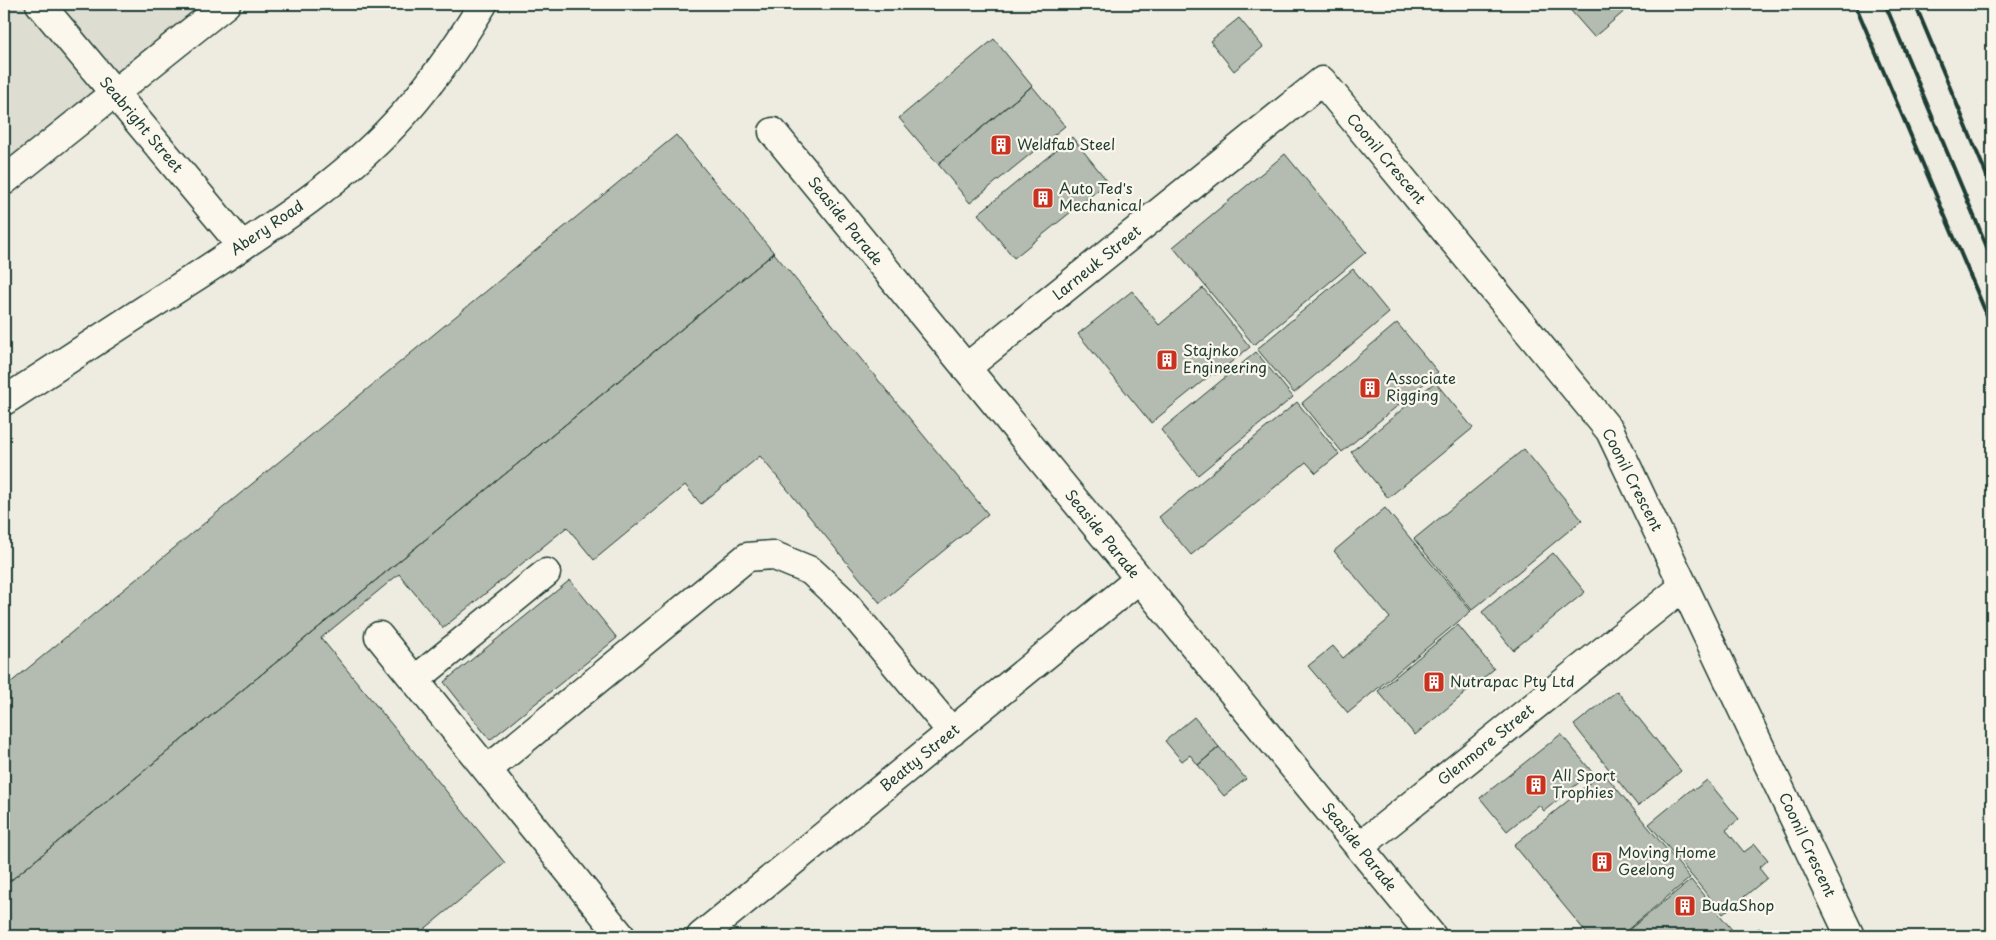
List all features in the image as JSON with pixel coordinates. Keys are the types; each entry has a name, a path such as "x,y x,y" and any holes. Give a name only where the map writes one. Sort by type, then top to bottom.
{"street":[{"name":"Seabright Street","path":"40,4 242,246"},
{"path":"4,181 113,92 226,4"},
{"name":"Abery Road","path":"4,401 242,246 306,202 368,151 394,125 443,67 483,4"},
{"name":"Larneuk Street","path":"966,368 1322,81"},
{"name":"Coonil Crescent","path":"1322,81 1610,431 1850,936"},
{"name":"Seaside Parade","path":"773,132 1359,847 1421,932"},
{"path":"487,770 747,557 772,555 812,570 842,600 952,732"},
{"path":"415,680 546,573"},
{"name":"Beatty Street","path":"701,936 1139,580"},
{"name":"Glenmore Street","path":"1359,847 1684,586"},
{"path":"379,636 621,936"}],"shaded area":[{"path":"4,4 201,4 4,166"}],"building":[{"path":"1565,4 1633,4 1594,37"},
{"path":"1239,18 1263,47 1234,71 1210,41"},
{"path":"994,39 1032,86 938,164 899,118"},
{"name":"Weldfab Steel","path":"1032,86 1065,126 970,203 938,164"},
{"path":"676,135 774,253 4,886 4,688"},
{"name":"Auto Ted's Mechanical","path":"1072,137 1108,182 1014,258 978,214"},
{"path":"1285,154 1366,252 1254,345 1173,247"},
{"path":"774,253 988,514 880,603 760,456 701,504 685,485 594,560 567,527 443,628 399,574 321,638 505,863 416,936 4,936 4,886"},
{"path":"1353,269 1389,313 1294,393 1257,349"},
{"name":"Stajnko Engineering","path":"1203,288 1250,347 1215,375 1213,373 1151,423 1078,334 1132,291 1159,325"},
{"name":"Associate Rigging","path":"1397,323 1438,372 1342,452 1302,403"},
{"path":"1256,352 1293,397 1198,475 1161,430"},
{"path":"1435,382 1473,428 1388,498 1351,452"},
{"path":"1297,402 1339,454 1316,473 1306,462 1191,555 1159,517"},
{"path":"1524,449 1582,520 1472,610 1414,539"},
{"path":"1385,508 1471,611 1348,713 1308,666 1333,646 1343,658 1390,618 1334,551"},
{"path":"1553,553 1585,592 1513,650 1482,612"},
{"path":"570,580 617,638 490,740 444,682"},
{"name":"Nutrapac Pty Ltd","path":"1458,625 1494,669 1415,735 1378,691"},
{"path":"1617,691 1681,771 1638,806 1574,725"},
{"path":"1194,717 1219,747 1198,765 1190,755 1182,761 1165,741"},
{"name":"All Sport Trophies","path":"1561,734 1592,772 1544,811 1539,805 1507,831 1480,798"},
{"path":"1219,747 1246,779 1224,796 1198,765"},
{"name":"Moving Home Geelong","path":"1603,772 1690,878 1620,936 1589,936 1514,845"},
{"path":"1707,780 1739,819 1726,830 1744,852 1755,844 1768,860 1759,868 1767,878 1723,914 1649,824 1693,788 1694,790"},
{"name":"BudaShop","path":"1691,880 1733,931 1727,936 1621,936"},
{"path":"1759,928 1766,936 1749,936"}],"railway":[{"path":"1855,4 1992,327"},
{"path":"1885,4 1992,259"},
{"path":"1915,4 1992,188"}],"place":[{"name":"Weldfab Steel","path":"1001,145"},
{"name":"Auto Ted's Mechanical","path":"1043,198"},
{"name":"Stajnko Engineering","path":"1167,360"},
{"name":"Associate Rigging","path":"1370,388"},
{"name":"Nutrapac Pty Ltd","path":"1434,682"},
{"name":"All Sport Trophies","path":"1536,785"},
{"name":"Moving Home Geelong","path":"1602,862"},
{"name":"BudaShop","path":"1685,906"}]}
